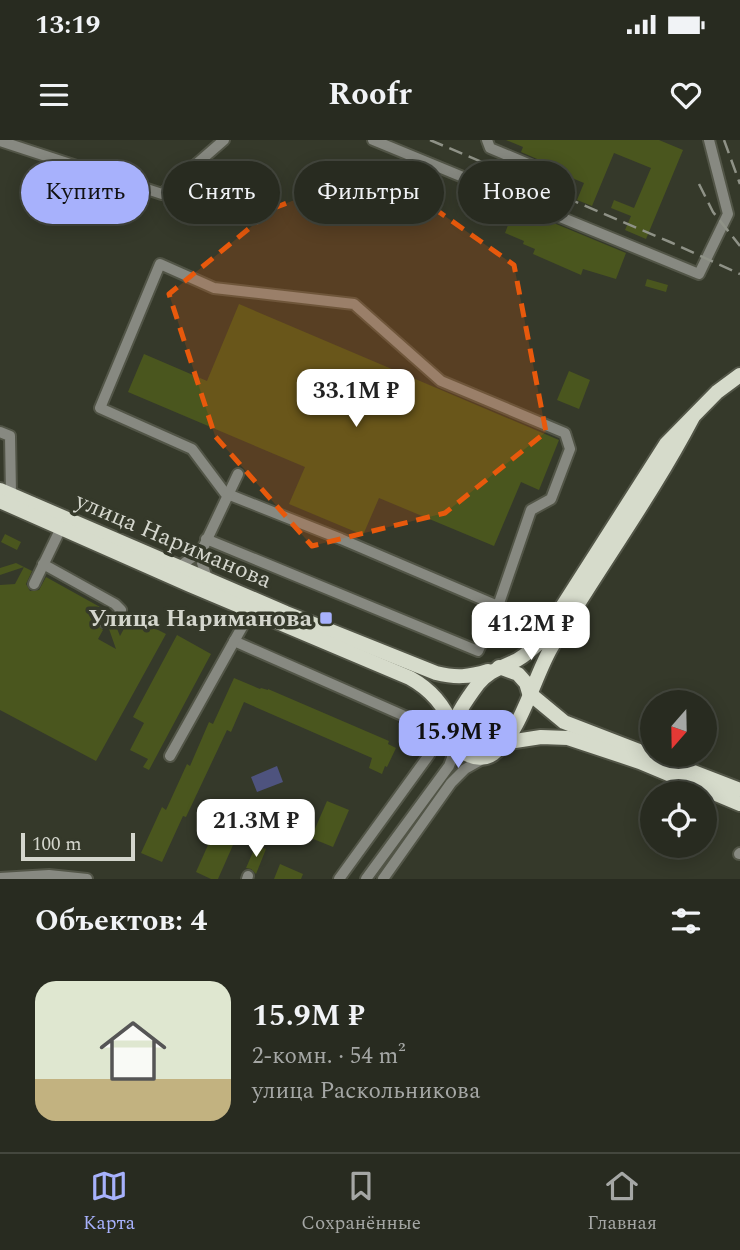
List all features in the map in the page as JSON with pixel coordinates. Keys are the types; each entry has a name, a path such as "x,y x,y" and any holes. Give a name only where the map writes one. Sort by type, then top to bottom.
{"main road":[{"path":"693,417 660,478 550,649 524,711 503,743 496,752 486,757 466,754 452,734 467,700 494,669 521,658 538,643 666,444 717,392 740,375"},
{"name":"улица Нариманова","path":"4,495 436,674 454,678 469,677 494,669"},
{"name":"улица Нариманова","path":"4,495 61,528 419,683 438,701 449,718 452,734"},
{"path":"494,669 518,674 526,683 529,694 564,722 740,790"},
{"path":"503,743 541,737 568,738 640,762 740,804"}],"street":[{"path":"0,141 162,194 224,140"},
{"path":"373,140 699,274 728,214 709,140"},
{"path":"487,140 490,148 522,161"},
{"path":"206,539 478,651 498,606 531,510 551,499 569,449 565,433 441,381 354,304 214,288 160,264 100,408 192,449 225,492 498,606"},
{"path":"0,432 10,436 4,495"},
{"path":"179,567 202,550 238,474"},
{"path":"207,578 202,563 202,550 225,492"},
{"path":"33,584 61,528"},
{"path":"43,564 115,604 121,610 117,617 103,622"},
{"path":"170,756 251,611"},
{"path":"234,641 425,725 433,746 429,755 340,879"},
{"path":"366,879 449,766 452,758 452,734"},
{"path":"383,879 451,783 465,769 486,757"},
{"path":"0,878 49,875 87,879"}],"highlighted area":[{"path":"377,168 514,265 546,432 445,513 312,546 215,436 169,294 274,208"}],"shaded area":[{"path":"277,766 283,782 257,792 251,777"}],"building":[{"path":"506,140 659,140 683,150 646,239 625,230 631,216 611,208 614,200 634,208 651,168 614,153 592,206 577,200 584,183 575,179 575,161 542,161 521,152 523,147"},
{"path":"508,224 556,224 626,253 616,279 583,269 581,275 533,254 535,249 505,233"},
{"path":"647,279 668,285 666,292 645,286"},
{"path":"239,304 559,440 539,490 521,482 494,546 379,498 363,535 289,504 305,467 128,392 144,354 207,381"},
{"path":"569,371 590,380 579,409 557,400"},
{"path":"5,534 21,542 17,550 1,542"},
{"path":"16,563 24,567 0,575 0,568"},
{"path":"24,567 32,571 26,584 30,591 39,590 46,577 109,612 96,620 103,630 98,639 116,649 109,629 116,626 120,636 131,616 166,634 96,761 0,710 0,585 15,584"},
{"path":"177,635 211,654 149,770 143,767 148,759 130,750 144,723 133,717"},
{"path":"234,678 260,689 268,689 389,741 388,744 396,748 387,767 385,766 382,774 369,768 372,758 244,702 231,732 227,730 162,862 141,853 162,807 166,810 187,764 190,766 209,722 213,724"},
{"path":"327,801 349,810 333,847 311,838"},
{"path":"212,836 233,845 218,879 211,879 196,872"},
{"path":"256,845 266,849 256,874 246,868"},
{"path":"280,864 303,874 301,879 274,879"}],"railway":[{"path":"430,140 740,274"},
{"path":"724,140 740,184"},
{"path":"699,184 713,212 740,246"}],"place":[{"name":"Улица Нариманова","path":"326,618"}]}
